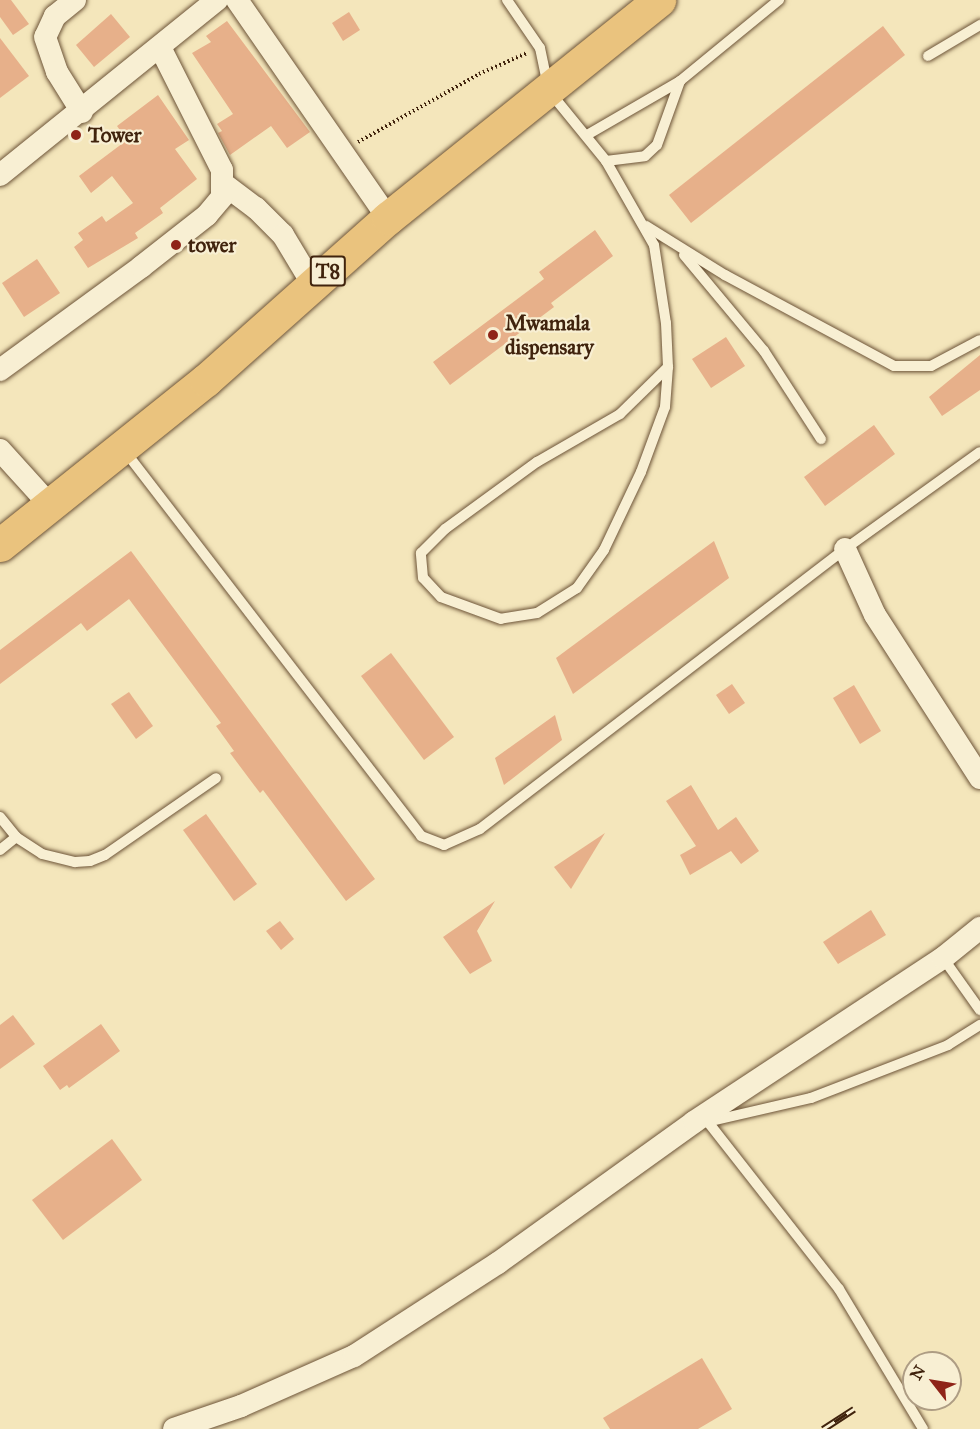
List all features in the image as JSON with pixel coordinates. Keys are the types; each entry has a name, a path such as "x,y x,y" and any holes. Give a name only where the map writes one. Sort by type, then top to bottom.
{"highway":[{"name":"T8","path":"0,544 120,446 206,380 388,218 549,91 633,10 659,0"}],"street":[{"path":"75,0 55,16 45,37 57,72 82,112"},
{"path":"0,175 161,49 217,0"},
{"path":"237,0 345,150 388,218"},
{"path":"0,370 207,215 222,197 225,185 222,170 161,49"},
{"path":"225,185 256,208 283,236 313,285"},
{"path":"0,450 49,504"},
{"path":"846,549 875,615 980,778"},
{"path":"174,1429 241,1406 354,1356 498,1263 943,958 980,928"}],"lane":[{"path":"507,0 540,48 549,91 606,161 646,226 664,294 668,367 665,407 641,472 604,550 577,588 537,613 501,619 441,597 423,578 421,553 445,529 537,462 620,414 668,367"},
{"path":"587,135 680,81 779,0"},
{"path":"928,56 980,25"},
{"path":"606,161 645,156 657,145 680,81"},
{"path":"646,226 678,248 894,366 931,366 980,340"},
{"path":"678,248 764,351 821,439"},
{"path":"120,446 421,836 444,845 480,829 846,549 980,452"},
{"path":"0,817 16,837 56,859 90,861 105,855 216,778"},
{"path":"0,850 16,837"},
{"path":"943,958 980,1010"},
{"path":"922,1429 839,1289 701,1122 811,1098 948,1045 980,1025"}],"path":[{"path":"345,150 479,74 540,48"}],"building":[{"path":"0,0 11,0 29,24 13,35 0,17"},
{"path":"349,12 360,30 343,41 332,23"},
{"path":"111,14 130,37 94,67 76,45"},
{"path":"227,21 310,132 287,148 271,126 230,155 218,133 222,131 217,124 233,114 192,53 211,42 206,36"},
{"path":"883,26 905,55 691,223 669,195"},
{"path":"0,38 29,76 0,98"},
{"path":"158,95 189,140 175,149 197,179 160,208 163,213 135,233 138,238 88,268 74,247 83,240 78,233 102,216 106,222 133,203 112,176 91,193 79,176 127,140 117,126"},
{"path":"595,230 613,256 551,303 554,307 450,385 433,362 544,279 539,272"},
{"path":"37,259 60,293 24,317 2,283"},
{"path":"726,337 745,366 711,388 692,359"},
{"path":"980,355 980,390 942,416 929,397"},
{"path":"874,425 895,454 825,506 804,477"},
{"path":"714,541 729,578 573,694 556,658"},
{"path":"131,551 375,879 346,901 263,790 260,793 230,753 234,751 216,726 221,723 129,599 87,631 81,623 0,684 0,650"},
{"path":"391,653 454,737 424,760 361,676"},
{"path":"732,684 745,703 729,714 716,695"},
{"path":"854,685 881,731 860,744 833,698"},
{"path":"129,692 153,726 136,739 111,704"},
{"path":"555,715 562,740 504,785 495,758"},
{"path":"691,785 718,830 736,817 759,851 741,864 731,851 690,875 680,855 696,846 666,801"},
{"path":"206,814 257,884 234,901 183,830"},
{"path":"605,833 571,889 554,867"},
{"path":"495,901 477,931 492,961 470,974 443,937"},
{"path":"871,910 886,935 838,964 823,942"},
{"path":"280,921 294,939 281,950 266,931"},
{"path":"13,1015 35,1044 0,1069 0,1025"},
{"path":"101,1024 120,1051 69,1088 67,1085 60,1090 43,1066"},
{"path":"112,1139 142,1180 63,1240 32,1200"},
{"path":"702,1358 732,1409 698,1429 610,1429 603,1418"}],"railway":[{"path":"823,1429 854,1409"}],"place":[{"name":"Tower","path":"76,135"},
{"name":"tower","path":"176,245"},
{"name":"Mwamala dispensary","path":"493,335"}]}
